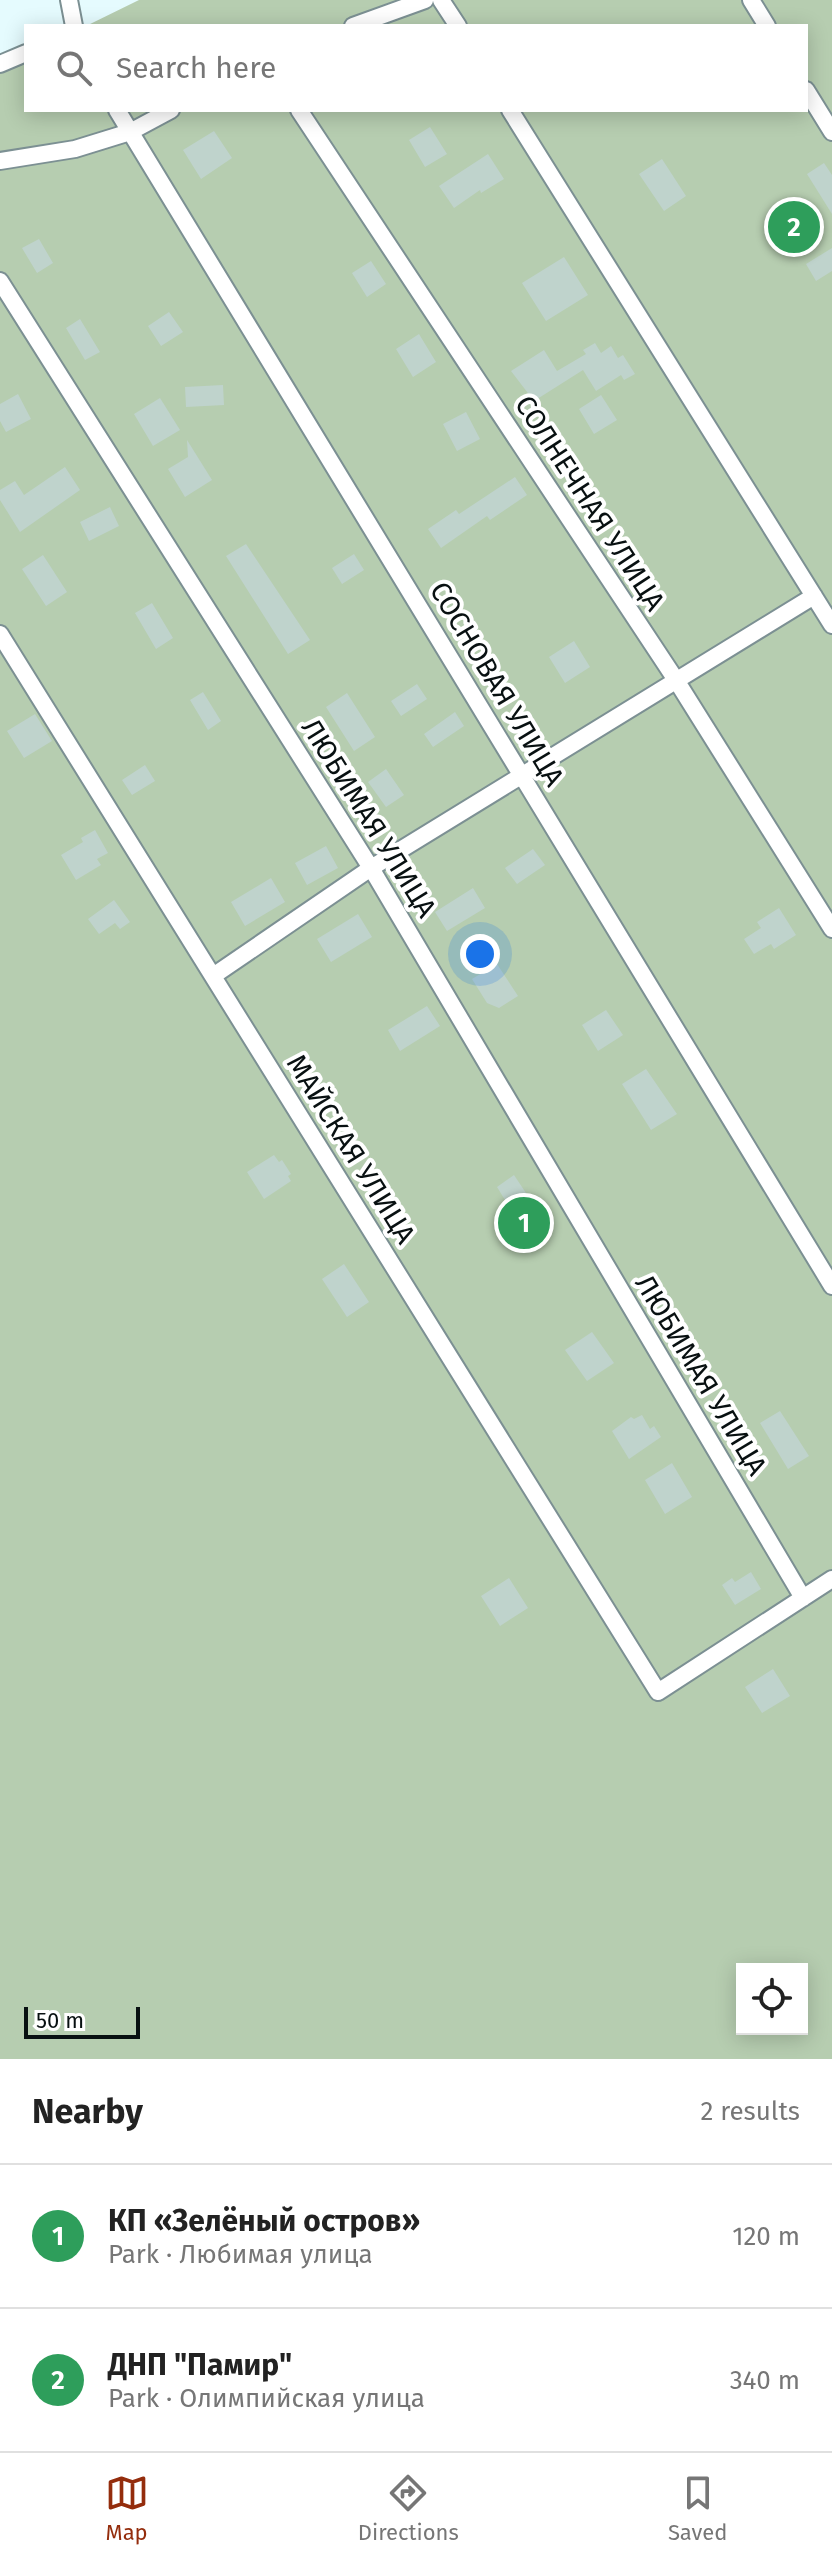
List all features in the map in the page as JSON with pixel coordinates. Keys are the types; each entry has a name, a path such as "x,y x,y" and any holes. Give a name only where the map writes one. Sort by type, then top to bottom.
{"street":[{"path":"69,0 74,24"},
{"path":"359,24 425,0"},
{"path":"441,0 457,24"},
{"path":"751,0 766,24"},
{"path":"0,64 24,54"},
{"path":"808,93 832,132"},
{"name":"СОСНОВАЯ УЛИЦА","path":"118,112 832,1286"},
{"path":"0,161 75,149 130,132 167,112"},
{"name":"СОЛНЕЧНАЯ УЛИЦА","path":"300,112 676,680 832,929"},
{"path":"511,112 832,625"},
{"name":"ЛЮБИМАЯ УЛИЦА","path":"0,281 371,868 803,1598"},
{"path":"213,976 371,868 814,596"},
{"name":"МАЙСКАЯ УЛИЦА","path":"0,634 658,1692 803,1598"},
{"path":"803,1598 832,1579"}],"green space":[{"path":"139,0 832,0 832,2059 0,2059 0,64 24,54 24,112 808,112 808,24 90,24"}],"building":[{"path":"430,127 447,154 425,167 409,140"},
{"path":"214,131 232,158 201,179 183,150"},
{"path":"488,154 504,179 481,193 480,190 454,208 439,186"},
{"path":"662,159 686,196 664,211 639,174"},
{"path":"824,163 832,175 832,214 807,174"},
{"path":"39,239 53,263 37,273 22,248"},
{"path":"832,248 832,271 816,281 806,264"},
{"path":"564,257 588,295 546,321 522,283"},
{"path":"371,261 386,284 367,297 352,273"},
{"path":"169,312 183,332 161,346 148,326"},
{"path":"80,319 100,352 85,360 66,328"},
{"path":"419,334 436,362 413,377 396,349"},
{"path":"595,343 601,353 611,346 618,358 623,355 635,374 624,380 621,375 596,391 583,370 534,401 511,371 544,350 557,371 586,354 583,350"},
{"path":"223,385 224,405 186,407 185,387"},
{"path":"18,394 31,419 6,432 0,421 0,404"},
{"path":"601,395 617,420 594,434 579,409"},
{"path":"160,398 180,430 153,446 134,414"},
{"path":"466,412 480,439 457,451 443,424"},
{"path":"187,440 212,480 185,497 168,469 188,457"},
{"path":"65,467 80,490 20,532 0,500 0,490 15,481 24,495"},
{"path":"515,477 527,495 490,520 487,516 441,548 428,529 456,510 459,514"},
{"path":"110,507 119,526 89,541 80,522"},
{"path":"246,544 310,640 288,654 226,556"},
{"path":"354,554 364,570 342,584 332,568"},
{"path":"43,555 67,592 46,606 22,569"},
{"path":"152,603 173,638 156,649 135,613"},
{"path":"574,641 590,667 565,683 549,657"},
{"path":"417,684 427,699 401,716 391,701"},
{"path":"203,692 221,721 208,730 190,700"},
{"path":"347,693 375,737 354,751 326,707"},
{"path":"455,712 464,726 433,747 424,734"},
{"path":"35,714 52,741 24,758 7,731"},
{"path":"145,765 155,781 132,795 122,780"},
{"path":"386,769 404,795 386,807 368,782"},
{"path":"95,830 108,853 97,859 101,865 76,880 61,855 83,842 81,838"},
{"path":"326,846 338,868 307,885 295,863"},
{"path":"533,849 545,865 517,884 505,868"},
{"path":"271,878 285,902 245,926 231,902"},
{"path":"473,888 485,908 447,931 435,912"},
{"path":"114,900 130,922 120,929 115,923 99,934 88,919"},
{"path":"779,908 796,935 774,949 771,944 754,954 744,939 761,928 757,922"},
{"path":"358,914 372,937 331,962 317,939"},
{"path":"497,964 518,996 499,1008 487,1003 472,979"},
{"path":"427,1006 440,1026 400,1051 388,1030"},
{"path":"606,1010 623,1035 598,1051 582,1025"},
{"path":"646,1069 677,1114 651,1130 622,1084"},
{"path":"274,1155 279,1162 282,1160 291,1174 288,1176 291,1181 264,1199 247,1172"},
{"path":"514,1175 528,1196 510,1208 497,1187"},
{"path":"344,1264 369,1302 347,1317 322,1279"},
{"path":"592,1332 614,1363 587,1381 565,1350"},
{"path":"780,1411 809,1456 788,1469 760,1423"},
{"path":"642,1415 650,1429 654,1426 661,1437 629,1459 612,1431 631,1417 634,1419"},
{"path":"672,1463 692,1497 665,1514 645,1480"},
{"path":"751,1572 761,1589 735,1605 722,1585 732,1578 735,1582"},
{"path":"509,1578 528,1608 500,1626 481,1596"},
{"path":"773,1669 790,1696 762,1713 745,1687"}],"place":[{"name":"ДНП \"Памир\"","path":"794,227"},
{"name":"КП «Зелёный остров»","path":"524,1223"}]}
